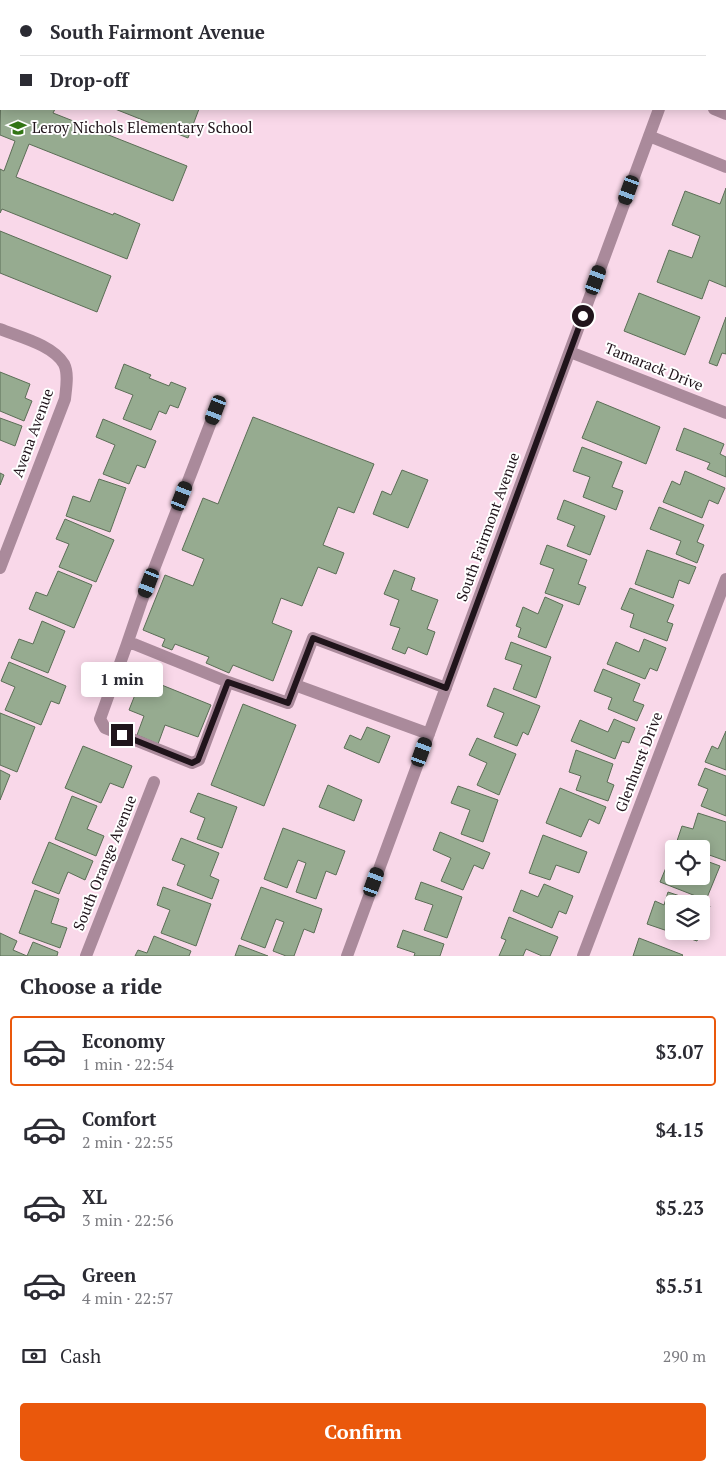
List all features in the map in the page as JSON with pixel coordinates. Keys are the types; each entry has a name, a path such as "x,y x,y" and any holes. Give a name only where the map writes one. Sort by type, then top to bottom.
{"street":[{"name":"South Fairmont Avenue","path":"347,956 659,110"},
{"path":"649,136 726,167"},
{"name":"Avena Avenue","path":"0,329 47,348 64,365 67,381 65,399 0,568"},
{"name":"Tamarack Drive","path":"570,352 726,413"},
{"path":"216,410 142,600 100,719 104,728 192,763 198,760 228,682"},
{"name":"Glenhurst Drive","path":"583,956 726,579"},
{"path":"127,644 134,644 228,682 288,703 313,638 446,688"},
{"path":"295,686 429,734"},
{"name":"South Orange Avenue","path":"86,956 154,782"}],"building":[{"path":"0,110 54,110 53,113 187,166 173,201 29,144 16,177 140,224 127,259 2,209 0,213 0,169 4,171 15,141 0,135"},
{"path":"118,110 199,110 188,138"},
{"path":"726,188 726,287 709,280 702,299 657,282 669,250 692,258 700,236 672,225 685,191 720,204"},
{"path":"0,231 111,276 97,312 0,273"},
{"path":"639,293 700,317 685,355 624,331"},
{"path":"726,317 726,354 722,353 717,366 709,363"},
{"path":"124,364 151,375 149,378 169,386 171,382 186,388 178,408 170,405 166,414 159,411 151,430 123,419 133,395 115,388"},
{"path":"0,372 30,384 25,398 32,401 24,421 0,411"},
{"path":"597,401 660,427 646,464 582,438"},
{"path":"253,417 374,464 354,513 338,507 323,545 344,553 336,574 318,567 302,606 281,598 272,623 292,631 273,681 233,665 229,673 206,663 209,657 175,644 172,650 162,646 165,639 143,630 165,575 193,586 204,559 182,550 203,498 218,504"},
{"path":"0,418 22,426 15,446 0,440"},
{"path":"103,419 156,441 145,468 137,465 129,484 103,474 115,445 96,437"},
{"path":"684,428 724,444 720,454 726,457 726,477 707,469 710,463 676,450"},
{"path":"582,447 622,462 612,487 623,491 616,510 583,497 590,477 573,471"},
{"path":"402,470 428,480 408,528 373,514 382,491 391,495"},
{"path":"685,471 725,488 718,504 709,500 702,518 663,502 672,481 680,485"},
{"path":"0,473 4,475 0,485"},
{"path":"99,479 126,488 110,532 66,516 73,496 90,502"},
{"path":"564,500 605,516 590,555 567,546 575,526 557,519"},
{"path":"659,507 704,525 697,542 704,545 697,563 676,554 681,541 650,529"},
{"path":"65,519 114,540 96,582 59,567 69,544 56,539"},
{"path":"547,545 587,560 578,584 586,587 579,605 545,593 554,569 540,564"},
{"path":"647,550 696,567 689,584 679,580 673,598 635,584"},
{"path":"394,570 415,578 411,590 438,600 427,629 435,632 427,655 408,647 405,654 392,649 400,628 390,625 399,600 384,594"},
{"path":"58,571 92,585 74,628 29,609 36,592 47,596"},
{"path":"630,588 674,605 667,622 673,624 667,641 630,627 634,614 621,609"},
{"path":"545,597 563,605 546,648 518,637 521,628 516,626 523,607 538,614"},
{"path":"42,621 65,631 48,673 11,658 19,639 33,644"},
{"path":"644,639 666,648 657,671 650,668 645,679 607,664 616,642 639,652"},
{"path":"511,642 551,657 536,698 513,689 522,665 505,659"},
{"path":"9,662 66,686 59,704 51,701 41,725 5,710 15,687 1,681"},
{"path":"603,669 640,684 633,701 644,705 637,721 608,709 612,698 594,691"},
{"path":"142,677 211,705 198,737 165,725 158,744 137,735 144,716 129,710"},
{"path":"494,688 540,706 528,735 523,732 517,746 494,737 504,713 487,706"},
{"path":"243,704 296,725 264,806 211,785"},
{"path":"0,713 35,727 17,772 0,765"},
{"path":"614,719 635,728 629,743 622,741 615,759 571,741 580,720 608,732"},
{"path":"367,727 390,736 379,763 344,748 350,735 361,740"},
{"path":"726,731 726,770 705,762 712,746 718,749"},
{"path":"477,738 516,754 499,795 477,785 487,763 469,755"},
{"path":"83,746 132,766 123,788 110,783 101,803 65,788"},
{"path":"576,750 613,764 607,782 614,785 608,801 576,790 581,776 569,772"},
{"path":"705,768 726,776 726,816 701,806 708,789 698,785"},
{"path":"0,770 10,775 0,800"},
{"path":"328,785 362,800 354,821 319,807"},
{"path":"458,786 498,800 483,842 461,834 470,810 451,803"},
{"path":"560,788 606,807 599,824 589,819 581,837 546,823"},
{"path":"198,793 237,807 222,848 197,839 205,818 190,812"},
{"path":"72,796 97,806 87,829 104,836 96,856 55,839"},
{"path":"698,813 726,822 726,861 710,855 710,840 677,840 682,826 693,829"},
{"path":"283,828 345,851 336,875 326,871 316,899 296,892 306,863 298,860 287,888 264,879"},
{"path":"440,832 490,853 483,869 474,865 463,890 441,881 451,858 433,850"},
{"path":"543,835 587,852 579,873 556,865 550,880 529,873"},
{"path":"181,838 219,853 210,876 219,880 212,899 177,885 185,865 172,860"},
{"path":"49,842 93,861 85,880 68,872 59,894 32,883"},
{"path":"710,862 720,866 708,895 693,895 668,885 710,885"},
{"path":"665,870 665,884 660,882"},
{"path":"421,882 462,897 447,938 424,930 433,905 415,899"},
{"path":"544,884 573,896 566,914 559,911 552,928 513,911 521,890 538,897"},
{"path":"163,887 211,904 196,946 161,933 170,910 157,905"},
{"path":"261,887 322,909 314,933 304,929 294,956 286,956 273,951 284,922 276,919 265,948 241,939"},
{"path":"35,890 59,899 51,923 67,928 60,948 19,933"},
{"path":"655,901 664,905 665,902 665,930 647,924"},
{"path":"509,917 558,937 550,956 542,956 526,949 523,956 499,956 506,940 501,938"},
{"path":"403,930 444,944 440,956 414,956 415,953 397,947"},
{"path":"0,933 17,941 13,950 27,956 0,956"},
{"path":"154,936 191,951 189,956 135,956 138,950 147,953"},
{"path":"639,938 683,955 633,956"},
{"path":"33,942 58,952 57,956 27,956"},
{"path":"239,945 268,956 235,956"}],"place":[{"name":"Leroy Nichols Elementary School","path":"18,128"}],"route":[{"path":"122,735 192,763 198,760 228,682 288,703 313,638 446,688 583,316"}]}
